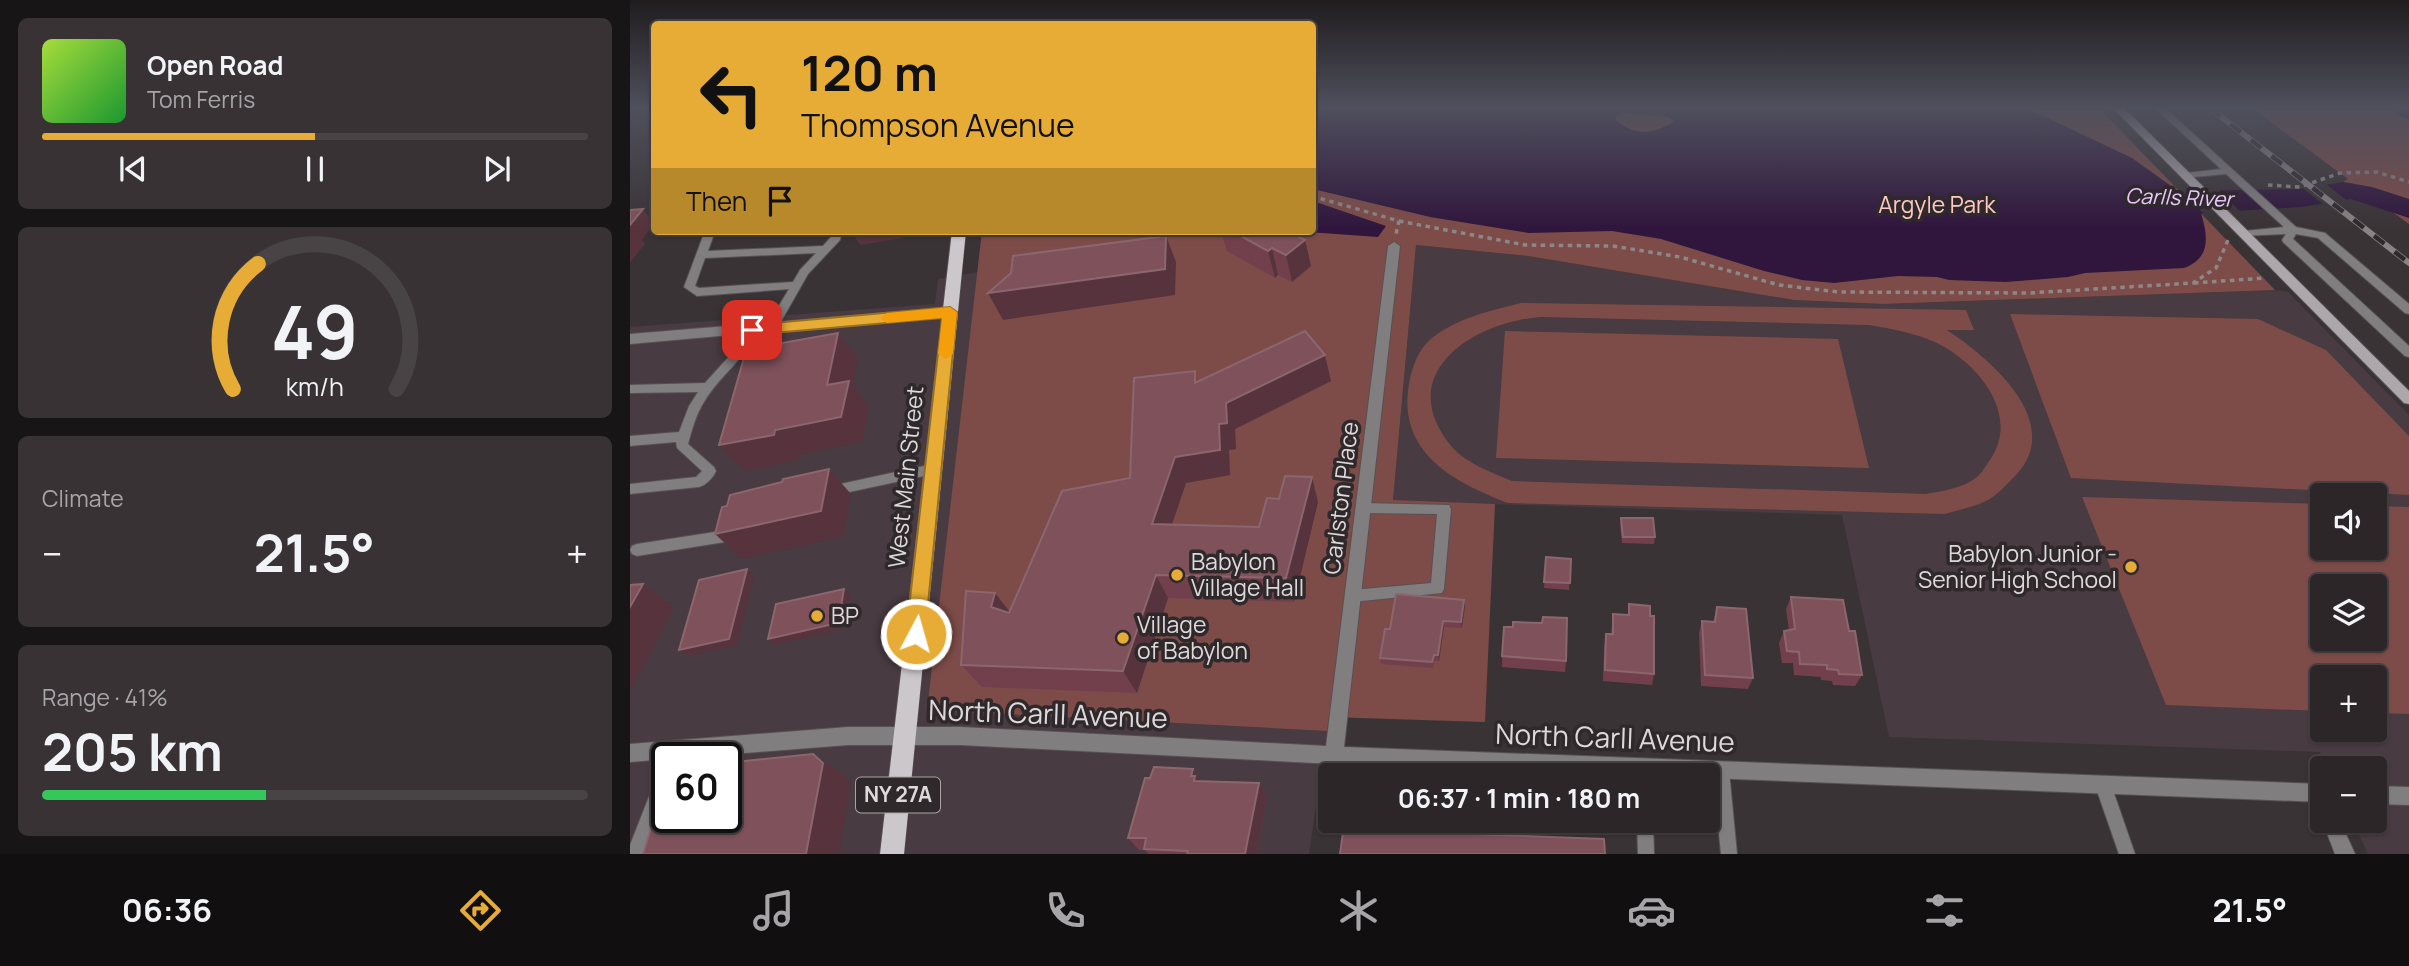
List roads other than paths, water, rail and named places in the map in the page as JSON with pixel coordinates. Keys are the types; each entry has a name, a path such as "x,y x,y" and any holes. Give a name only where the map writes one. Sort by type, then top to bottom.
{"main road":[{"path":"2158,148 2409,399"},
{"name":"West Main Street","path":"892,854 959,235"}],"street":[{"name":"Carlston Place","path":"1334,755 1394,246"},
{"path":"630,339 950,312"},
{"name":"North Carll Avenue","path":"742,748 905,736 961,736 1488,763"},
{"name":"North Carll Avenue","path":"630,753 651,753"},
{"name":"North Carll Avenue","path":"1721,771 2310,795"},
{"path":"2387,795 2409,796"},
{"path":"2336,833 2346,854"}],"lane":[{"path":"2204,148 2293,230"},
{"path":"2186,176 2230,171"},
{"path":"2293,230 2287,240 2409,353"},
{"path":"2244,234 2293,230 2321,235 2409,310"},
{"path":"708,235 689,287 697,292 796,285"},
{"path":"771,329 804,272 836,235"},
{"path":"701,255 826,249"},
{"path":"630,489 699,482 710,471 681,445 707,387 731,366 752,330"},
{"path":"630,389 707,387"},
{"path":"630,441 684,436"},
{"path":"813,495 933,469"},
{"path":"1352,596 1437,589 1444,509 1363,508"},
{"path":"637,550 725,536 743,516"},
{"path":"1721,771 1729,854"},
{"path":"2103,785 2127,854"},
{"path":"635,854 651,812"},
{"path":"1645,833 1646,854"}],"water":[{"name":"Carlls River","path":"1316,148 2111,148 2132,158 2178,191 2300,189 2343,182 2372,187 2409,199 2409,218 2351,199 2302,207 2201,213 2206,238 2203,252 2193,264 2184,268 2085,273 2006,282 1898,276 1834,283 1802,280 1661,239 1612,231 1529,233 1430,217 1316,190"},
{"path":"1316,202 1386,226 1378,237 1316,233"}],"railway":[{"path":"2261,148 2409,263"}],"place":[{"name":"Babylon Junior - Senior High School","path":"2131,567"},
{"name":"Babylon Village Hall","path":"1177,575"},
{"name":"BP","path":"817,616"},
{"name":"Village of Babylon","path":"1123,638"}],"park label":[{"name":"Argyle Park","path":"1937,205"}]}
